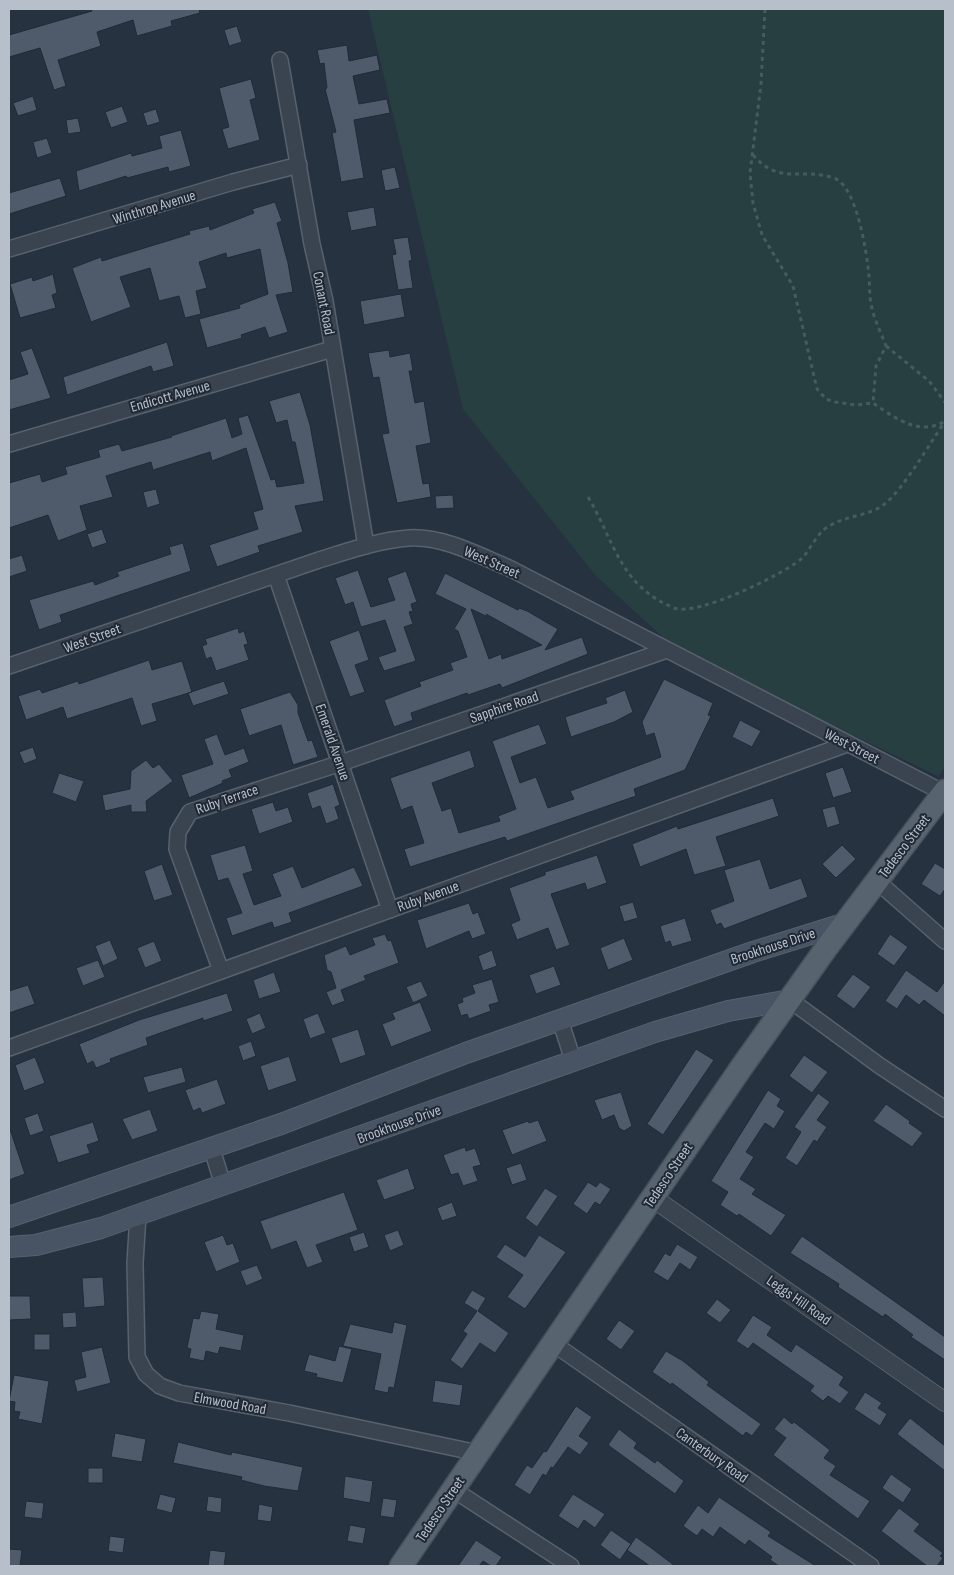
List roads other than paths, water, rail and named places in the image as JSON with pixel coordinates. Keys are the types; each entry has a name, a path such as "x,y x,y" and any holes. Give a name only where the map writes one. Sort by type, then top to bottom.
{"main road":[{"name":"Tedesco Street","path":"401,1566 790,1000 944,792"},
{"name":"Brookhouse Drive","path":"9,1217 211,1146 281,1124 560,1020 753,952 846,923"},
{"name":"Brookhouse Drive","path":"9,1247 36,1245 101,1228 656,1032 728,1011 790,1000"}],"street":[{"name":"Conant Road","path":"280,60 366,546"},
{"name":"Winthrop Avenue","path":"9,249 233,182 299,165"},
{"name":"Endicott Avenue","path":"9,444 332,349"},
{"name":"West Street","path":"9,666 366,546 411,537 450,544 509,568 847,744 944,792"},
{"name":"Emerald Avenue","path":"276,575 390,910"},
{"name":"Sapphire Road","path":"341,763 667,650"},
{"name":"Ruby Avenue","path":"9,1048 847,744"},
{"name":"Ruby Terrace","path":"221,971 177,849 178,832 181,823 190,812 212,803 341,763"},
{"path":"878,882 945,941"},
{"path":"790,1000 880,1066 945,1109"},
{"path":"560,1020 574,1060"},
{"path":"211,1146 223,1185"},
{"name":"Leggs Hill Road","path":"653,1198 945,1402"},
{"name":"Elmwood Road","path":"138,1214 135,1263 137,1357 146,1374 160,1386 179,1393 289,1413 478,1453"},
{"name":"Canterbury Road","path":"554,1344 872,1566"},
{"path":"454,1490 571,1566"}]}
